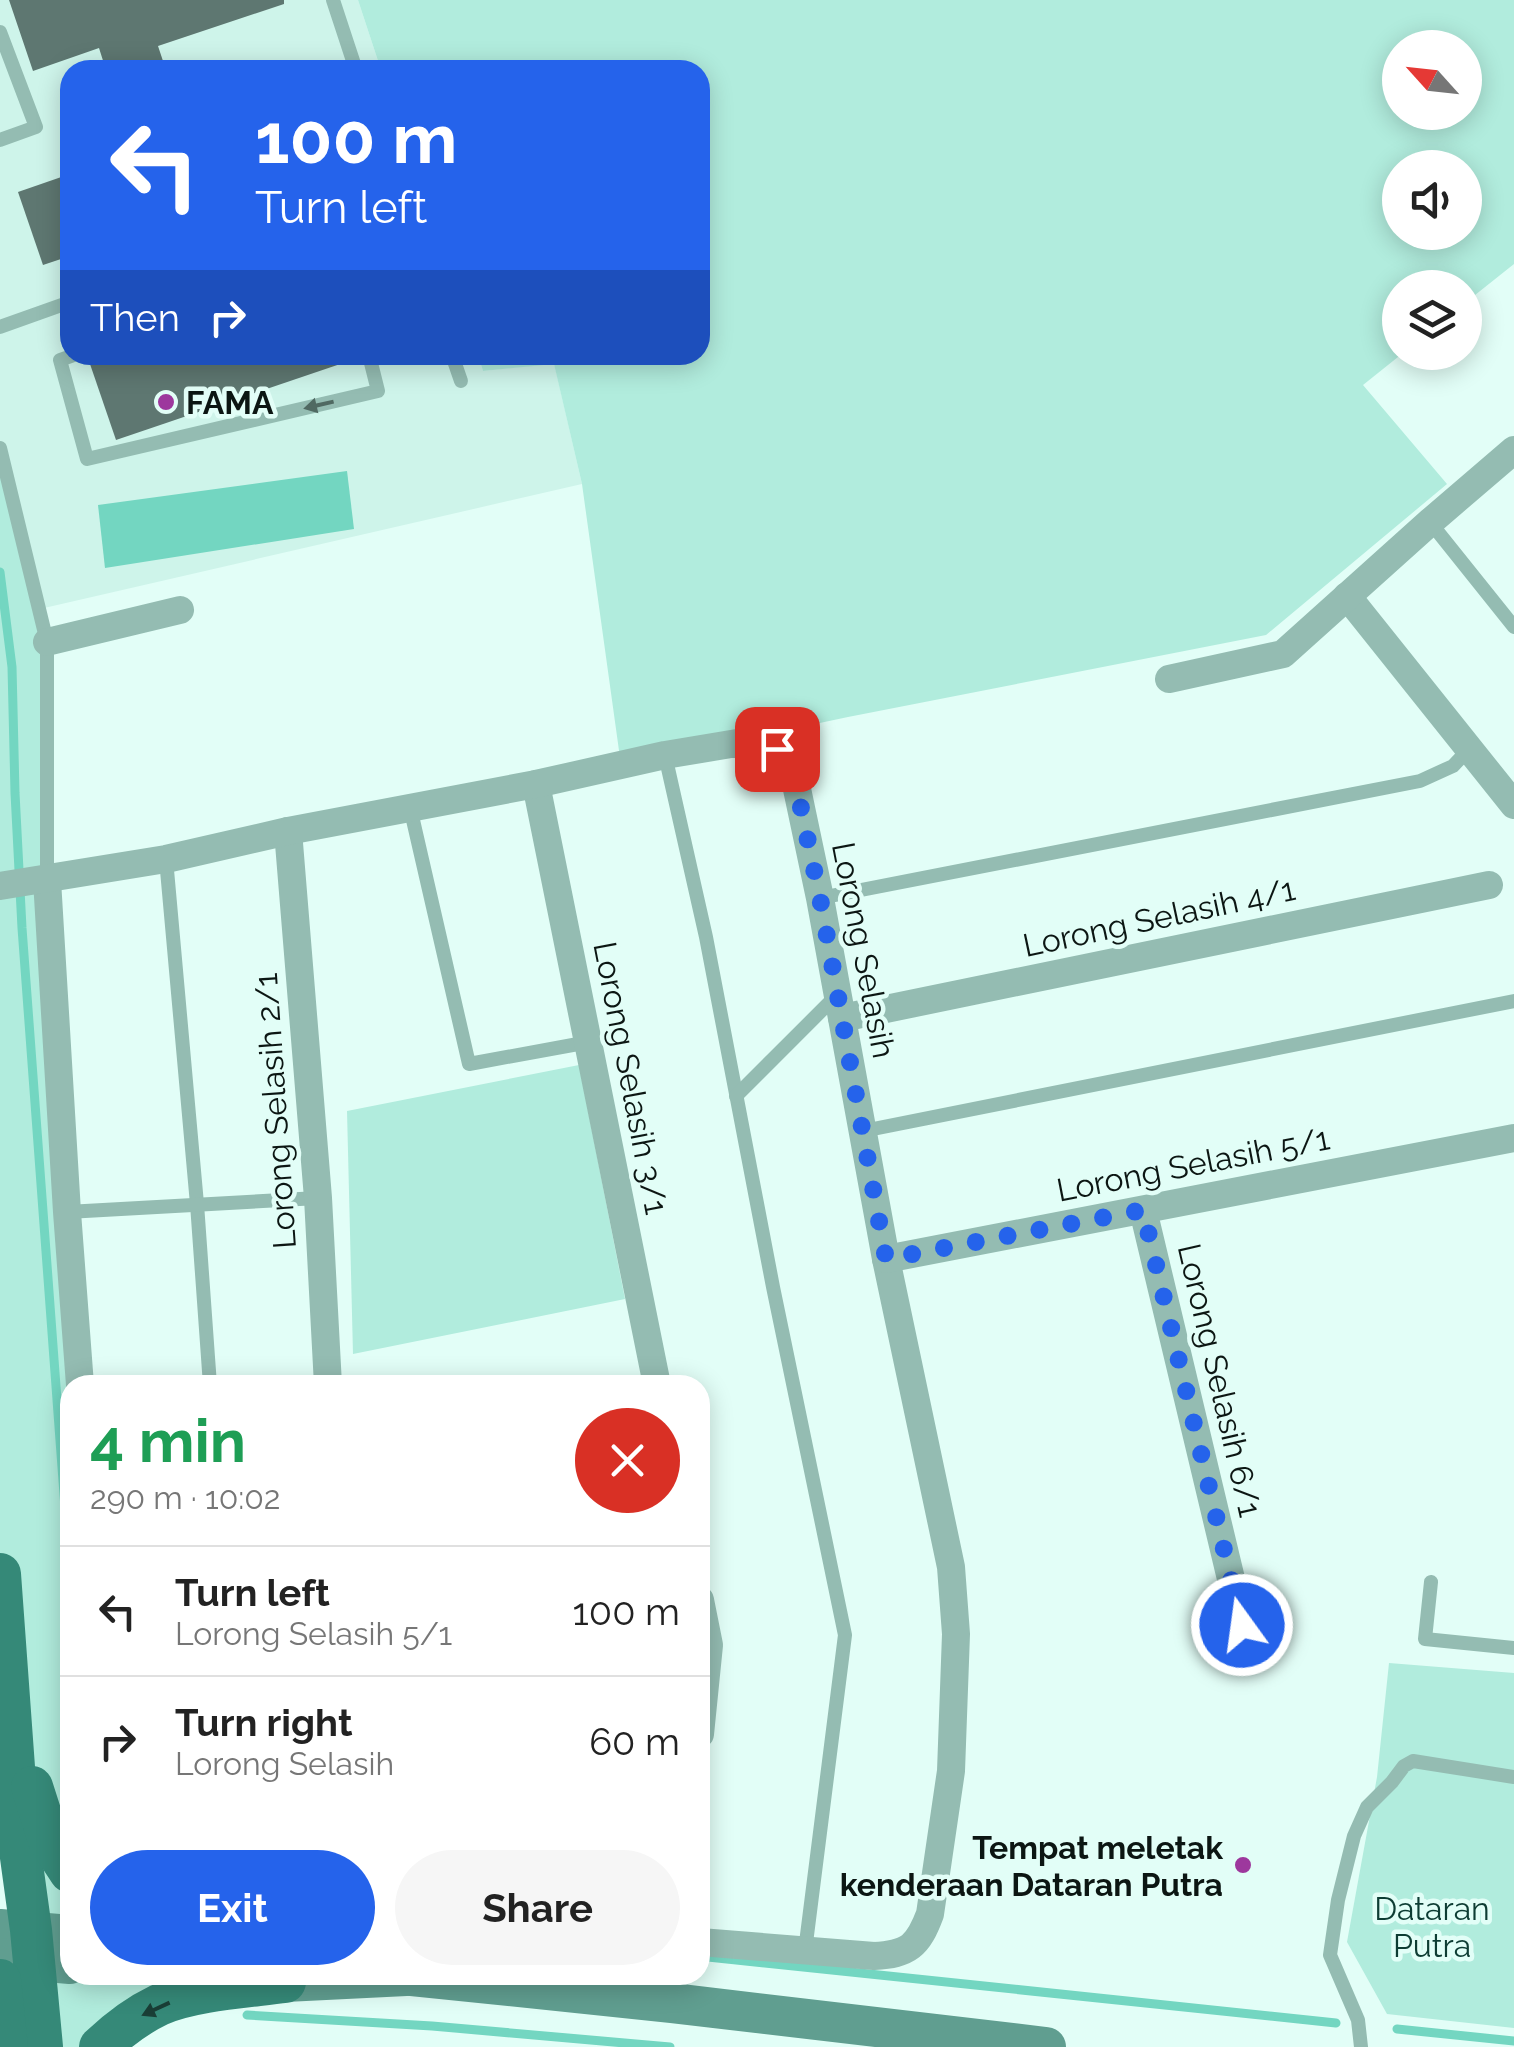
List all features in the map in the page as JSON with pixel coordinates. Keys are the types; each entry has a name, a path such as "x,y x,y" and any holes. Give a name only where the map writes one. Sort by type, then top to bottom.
{"main road":[{"path":"0,1574 20,1850 42,2047"},
{"path":"10,1715 50,1840 60,1856"},
{"path":"7,2047 29,1951"},
{"path":"100,2047 160,2004 265,1985"},
{"path":"597,1985 674,1989 1046,2047"}],"street":[{"path":"1169,679 1283,654 1514,450"},
{"path":"1347,596 1514,805"},
{"path":"47,642 180,610"},
{"name":"Lorong Selasih","path":"0,886 166,859 664,755 737,744 777,749 793,770 886,1259 951,1567 956,1634 951,1771 930,1914 922,1934 913,1946 894,1955 805,1952"},
{"name":"Lorong Selasih 3/1","path":"536,784 655,1375"},
{"name":"Lorong Selasih 2/1","path":"288,831 318,1198 327,1375"},
{"path":"47,880 79,1375"},
{"name":"Lorong Selasih 4/1","path":"840,1006 1490,884"},
{"name":"Lorong Selasih 5/1","path":"886,1259 1514,1138"},
{"name":"Lorong Selasih 6/1","path":"1143,1210 1242,1625"},
{"path":"710,1943 805,1952"}],"lane":[{"path":"332,0 353,60"},
{"path":"0,32 36,128 0,140"},
{"path":"0,328 60,306"},
{"path":"61,365 87,459 378,391 372,365"},
{"path":"455,365 461,381"},
{"path":"0,448 47,642 47,880"},
{"path":"1430,522 1514,628"},
{"path":"820,898 1420,781 1452,766 1469,748"},
{"path":"664,755 706,937 845,1635 805,1952"},
{"path":"410,807 469,1064 589,1042"},
{"path":"166,859 209,1375"},
{"path":"863,1131 1514,1002"},
{"path":"736,1096 840,1006"},
{"path":"67,1212 318,1198"},
{"path":"1432,1582 1425,1639 1514,1648"},
{"path":"1361,2047 1358,2020 1330,1955 1338,1900 1354,1836 1367,1807 1413,1761 1514,1778"}],"shaded area":[{"path":"0,0 358,0 378,60 60,60 60,365 481,365 483,371 554,365 582,484 18,614 0,509"},
{"path":"347,471 354,529 105,568 98,505"}],"green space":[{"path":"358,0 1514,0 1514,264 1482,289 1482,270 1382,270 1382,370 1363,385 1447,484 1266,635 621,765 582,484 554,365 710,365 710,60 378,60"},
{"path":"481,365 544,365 483,371"},
{"path":"0,448 47,642 70,1375 60,1375 60,1934 31,1930 0,1574"},
{"path":"579,1065 625,1299 353,1354 347,1111"},
{"name":"Dataran Putra","path":"1389,1663 1514,1673 1514,2028 1387,2014 1347,1942 1377,1777"},
{"path":"34,1961 60,1971 60,1985 189,1985 100,2047 42,2047"}],"building":[{"path":"9,0 284,0 284,4 158,46 163,60 103,60 99,48 33,71"},
{"path":"60,177 60,259 43,265 18,192"},
{"name":"FAMA","path":"90,365 337,365 116,440"}],"waterway":[{"path":"0,572 12,667 22,928 60,1440"},
{"path":"710,1957 1336,2023"},
{"path":"247,2015 670,2047"},
{"path":"1397,2029 1514,2041"}],"place":[{"name":"FAMA","path":"166,402"},
{"name":"Tempat meletak kenderaan Dataran Putra","path":"1243,1865"}],"route":[{"path":"777,749 793,770 886,1259 1143,1210 1242,1625"}]}
